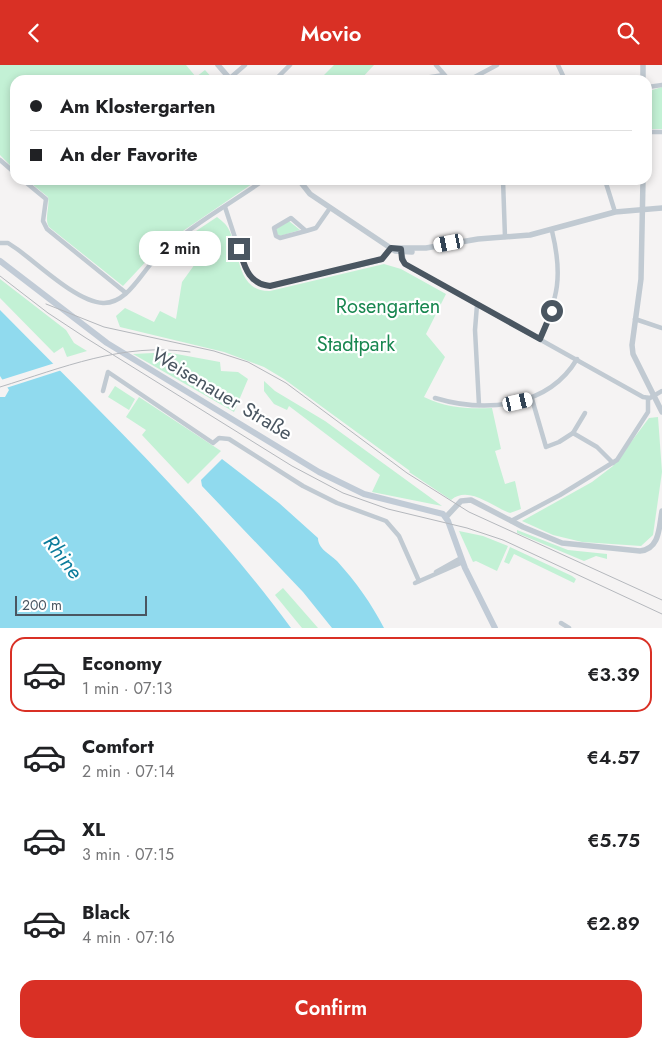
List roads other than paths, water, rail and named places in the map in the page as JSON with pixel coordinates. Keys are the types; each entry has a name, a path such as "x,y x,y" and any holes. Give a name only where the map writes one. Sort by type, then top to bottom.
{"main road":[{"name":"Weisenauer Straße","path":"0,261 107,343 319,472 364,493 438,512 446,517"},
{"path":"446,517 462,561 495,628"}],"street":[{"path":"234,75 245,65"},
{"path":"280,75 290,65"},
{"path":"436,65 444,75"},
{"path":"478,75 497,65"},
{"path":"0,161 10,169"},
{"path":"29,185 46,199 43,221 47,229 126,293"},
{"path":"0,243 11,245 74,291 90,300 109,303 117,301 126,293 163,252 257,185"},
{"path":"303,185 310,194 391,248 410,253 457,242 552,231 615,212 662,208"},
{"path":"504,185 505,237"},
{"path":"607,185 615,212"},
{"path":"643,185 641,286 634,319 632,336 633,354 662,412"},
{"path":"225,207 245,268 253,280 268,286 382,259 391,248"},
{"path":"306,231 291,218 275,227 274,232 280,238 306,231 316,228 330,208"},
{"path":"540,339 552,311 558,284 557,256 552,231"},
{"path":"401,251 405,264 643,397 648,398 662,391"},
{"path":"478,305 475,330 479,405"},
{"path":"634,319 662,328"},
{"path":"436,398 456,404 479,405 532,399 556,385 577,359"},
{"path":"103,391 108,372 213,443 219,438 229,439 303,487 337,503 386,521 399,536 420,581 462,561"},
{"path":"511,521 560,495 613,463 622,453 647,413 648,398"},
{"path":"532,399 546,447 559,443 573,433 585,413"},
{"path":"573,433 597,447 613,463"},
{"path":"446,517 461,501 468,499 511,521 562,543 585,547 646,550 653,546 660,537 662,511"},
{"path":"561,623 569,628"}],"water":[{"name":"Rhine","path":"0,310 152,464 224,544 291,628 0,628 0,397 5,397 9,390 0,376"},
{"path":"222,459 279,503 318,538 322,548 337,561 357,585 384,628 332,628 303,592 202,486 201,480"}],"railway":[{"path":"0,276 48,313 86,338 292,466 343,493 388,509 467,528 503,540 662,614"},
{"path":"46,304 104,327 214,351 248,362 286,383 407,473 469,512 662,600"},
{"path":"0,387 70,365 117,354 165,350 190,352"}],"park label":[{"name":"Rosengarten","path":"388,306"},
{"name":"Stadtpark","path":"356,344"}]}
